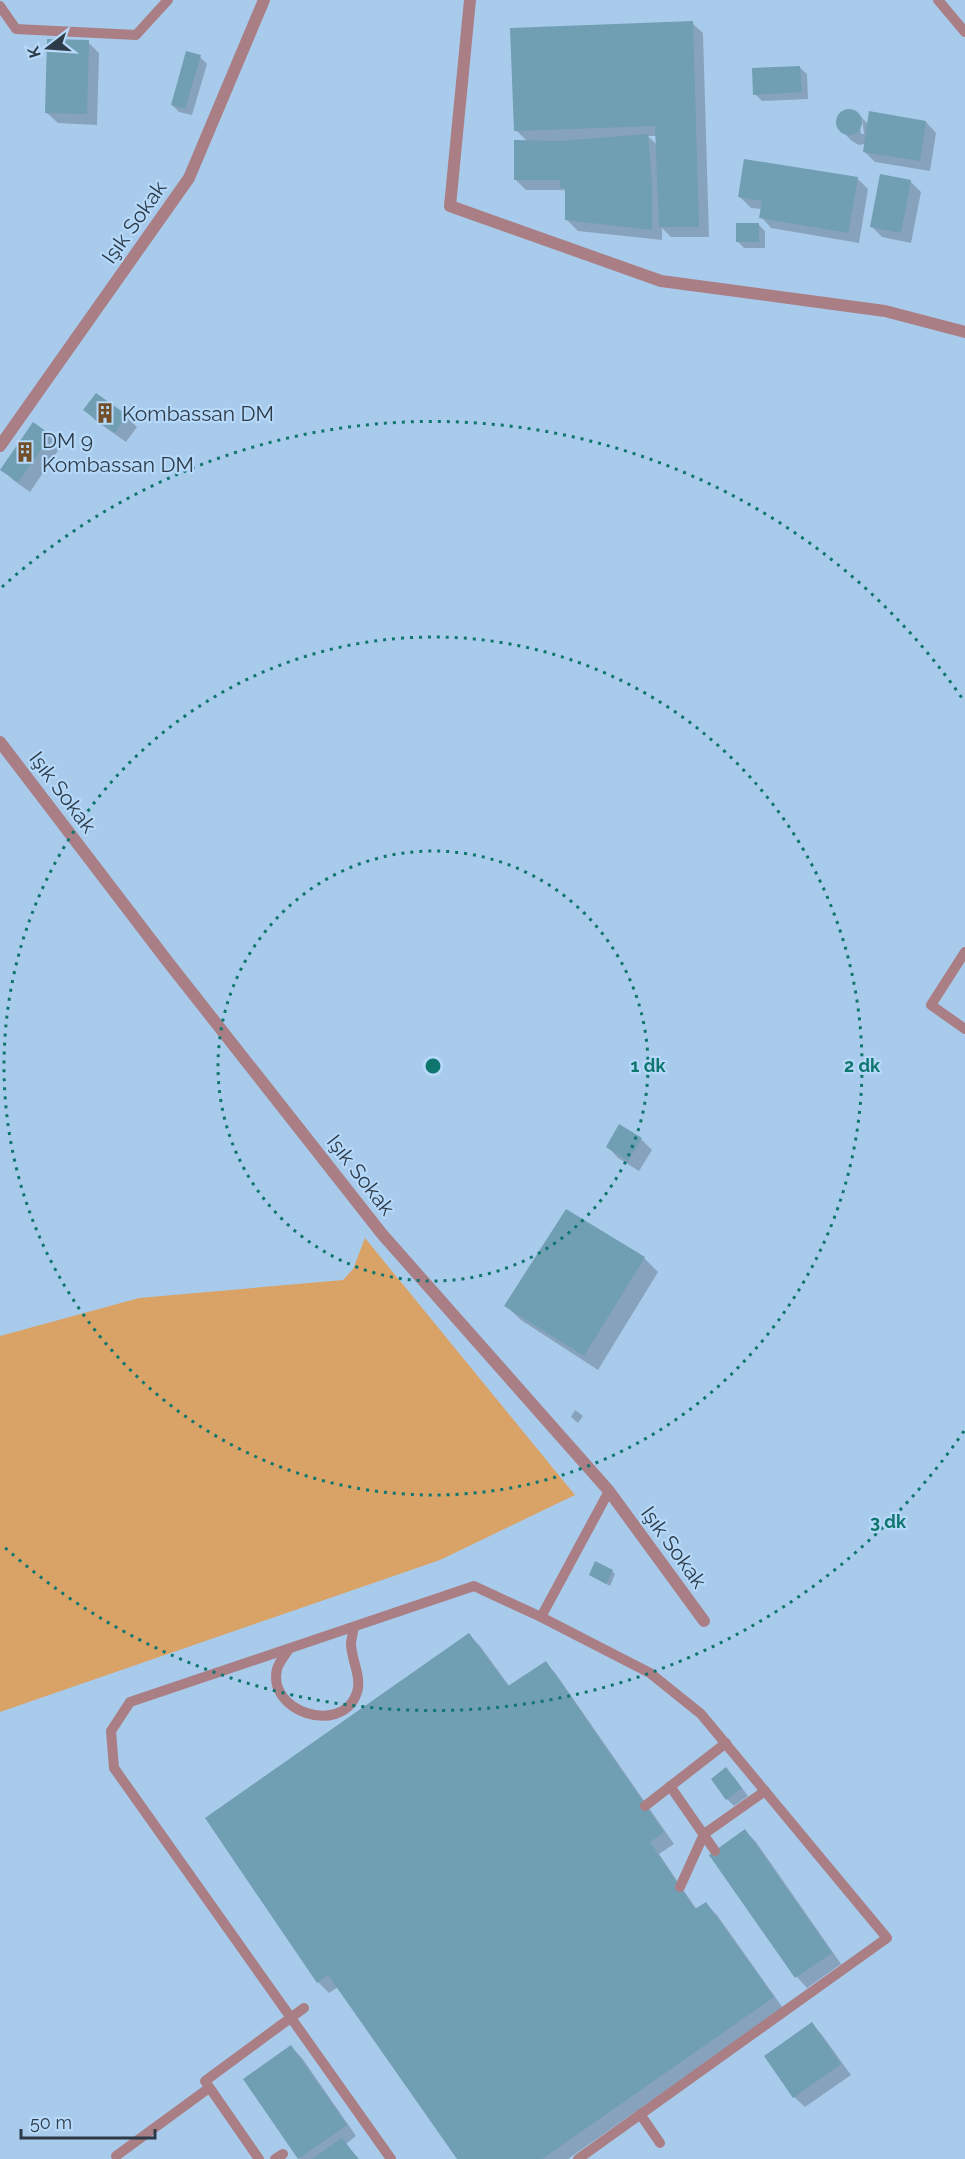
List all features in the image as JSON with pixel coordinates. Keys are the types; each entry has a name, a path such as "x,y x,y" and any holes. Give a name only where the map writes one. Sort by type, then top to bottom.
{"street":[{"name":"Işık Sokak","path":"0,446 189,178 264,0"},
{"path":"470,0 450,206 661,281 885,311 965,332"},
{"name":"Işık Sokak","path":"0,742 168,962 382,1233 609,1491 704,1621"}],"lane":[{"path":"0,6 16,29 136,35 168,0"},
{"path":"938,0 965,32"},
{"path":"965,952 932,1005 965,1029"},
{"path":"541,1617 609,1491"},
{"path":"391,2159 114,1767 111,1731 129,1702 474,1586 541,1617 650,1673 701,1714 887,1938 583,2157"},
{"path":"289,1649 277,1669 281,1694 290,1705 302,1712 331,1716 343,1710 356,1696 359,1682 351,1645 354,1627"},
{"path":"645,1806 726,1743"},
{"path":"670,1786 715,1851"},
{"path":"680,1887 704,1834 765,1791"},
{"path":"259,2159 205,2081 304,2008"},
{"path":"116,2156 209,2088"},
{"path":"640,2114 660,2143"}],"shaded area":[{"path":"365,1238 575,1495 440,1560 0,1712 0,1336 139,1298 343,1280 353,1269"}],"building":[{"path":"693,21 699,227 659,227 655,126 514,131 510,28"},
{"path":"47,39 89,40 87,114 45,113"},
{"path":"186,51 201,55 185,109 171,105"},
{"path":"800,66 802,92 753,95 752,68"},
{"path":"849,109 858,113 862,122 858,131 849,135 840,131 836,122 840,113"},
{"path":"869,111 926,121 920,161 863,152"},
{"path":"648,134 652,184 652,230 565,220 565,188 560,188 560,180 514,180 514,140 560,141"},
{"path":"744,159 858,177 848,233 759,218 762,201 738,197"},
{"path":"880,174 911,180 901,233 870,227"},
{"path":"736,223 759,223 759,242 736,242"},
{"name":"Kombassan DM","path":"96,393 127,415 115,433 83,410"},
{"name":"DM 9 Kombassan DM","path":"33,422 51,435 18,482 0,470"},
{"path":"619,1124 642,1138 628,1161 606,1147"},
{"path":"566,1209 645,1257 584,1356 504,1306"},
{"path":"595,1561 613,1570 606,1584 589,1575"},
{"path":"469,1633 508,1686 546,1661 664,1832 650,1842 695,1909 706,1902 774,1997 542,2159 457,2159 328,1975 317,1983 205,1818"},
{"path":"726,1767 742,1788 726,1800 711,1779"},
{"path":"745,1829 832,1953 795,1978 709,1855"},
{"path":"812,2022 841,2064 793,2098 764,2056"},
{"path":"291,2045 347,2125 298,2159 243,2079"},
{"path":"342,2138 358,2159 312,2159"}],"place":[{"name":"Kombassan DM","path":"105,413"},
{"name":"DM 9 Kombassan DM","path":"25,452"}]}
